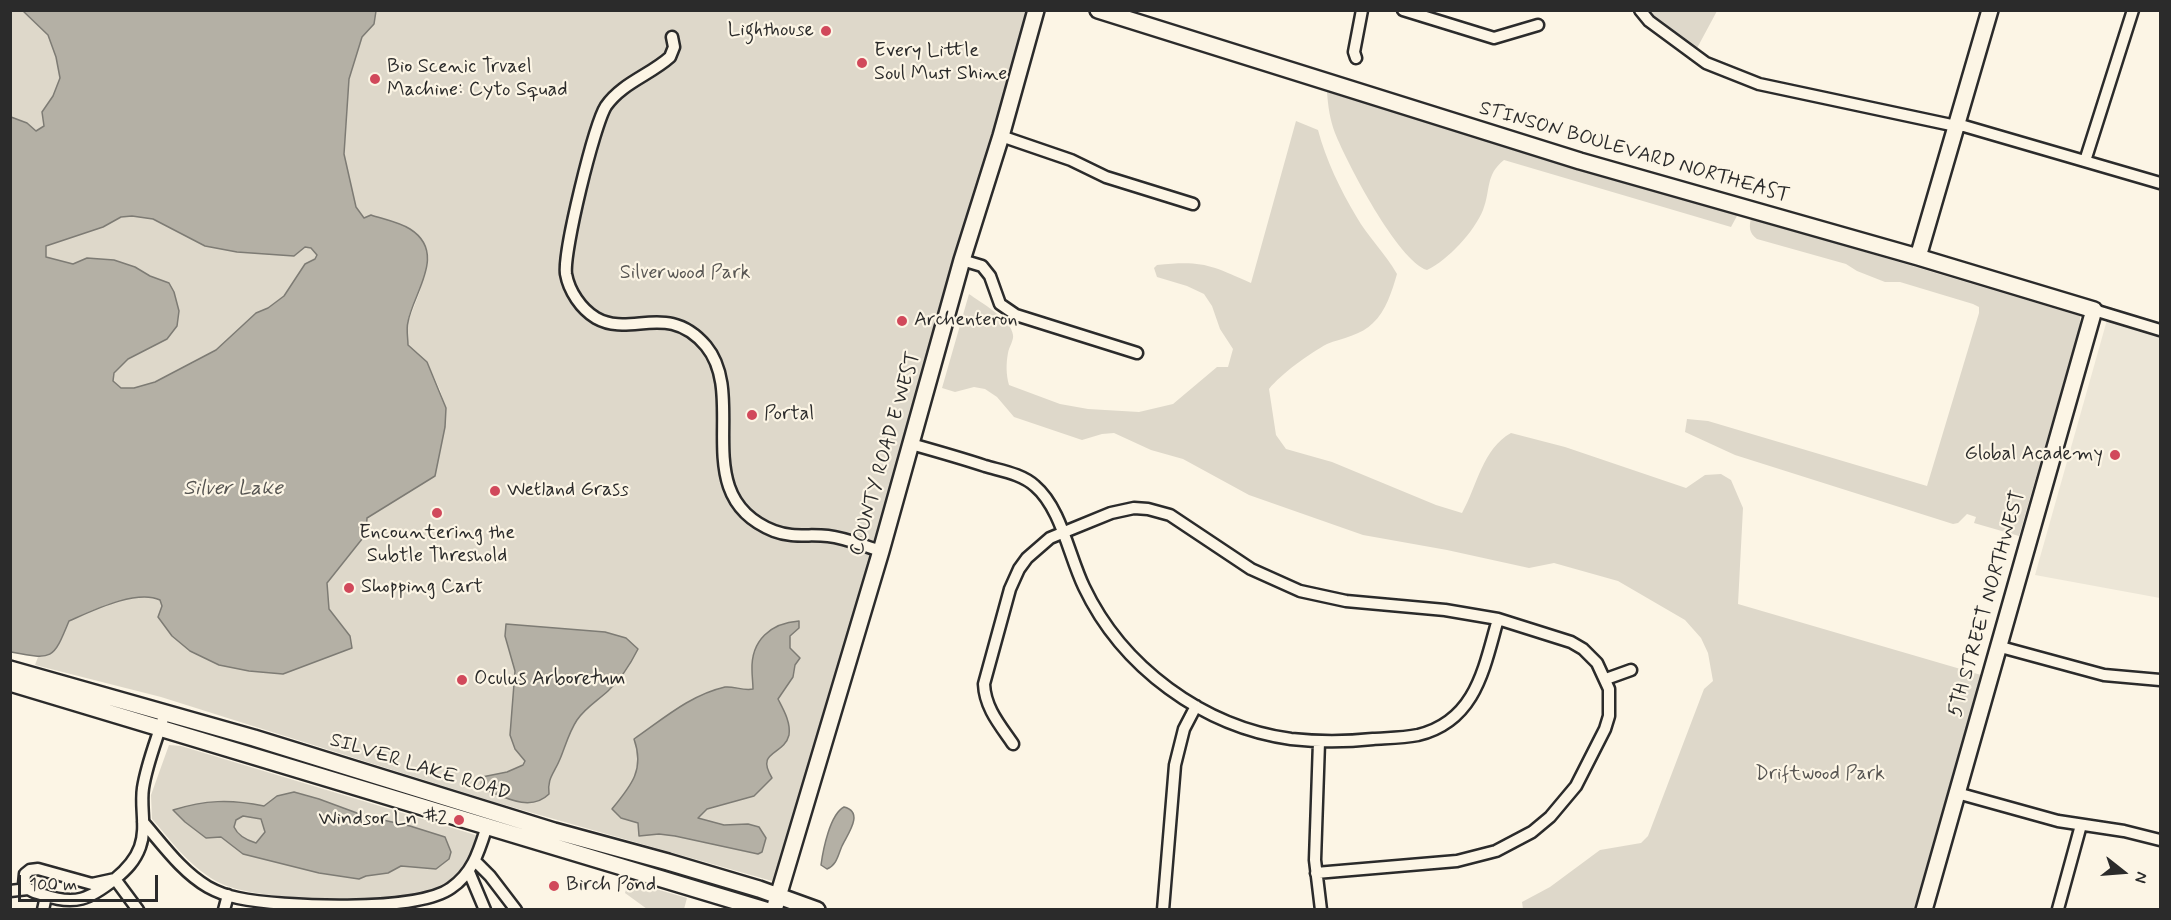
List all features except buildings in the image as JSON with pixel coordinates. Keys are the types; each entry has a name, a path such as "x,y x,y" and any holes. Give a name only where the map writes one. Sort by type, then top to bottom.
{"street":[{"name":"COUNTY ROAD E WEST","path":"776,903 1036,10"},
{"name":"STINSON BOULEVARD NORTHEAST","path":"1098,10 1580,161 1918,257 2160,330"},
{"path":"1356,58 1354,52 1362,10"},
{"path":"1403,10 1494,39 1538,25"},
{"path":"1640,10 1649,21 1706,63 1759,84 1964,126 2160,183"},
{"path":"1918,257 1990,10"},
{"path":"2085,161 2133,10"},
{"path":"672,37 674,48 670,57 615,95 600,117 568,250 566,271 568,282 579,302 597,318 615,324 650,321 670,323 690,332 706,346 720,377 726,476 734,498 755,520 765,527 788,535 830,536 880,551"},
{"path":"1001,136 1071,160 1113,179 1193,204"},
{"path":"962,260 982,266 990,276 1000,304 1016,315 1137,353"},
{"name":"5TH STREET NORTHWEST","path":"1924,909 2094,310"},
{"path":"911,444 1024,478 1038,488 1048,500 1085,588 1112,632 1149,672 1177,694 1196,706 1237,725 1263,733 1319,742 1405,737 1426,732 1457,714 1474,693 1483,671 1497,619"},
{"path":"1013,744 991,713 984,694 986,674 1010,589 1019,569 1036,548 1062,532 1111,513 1134,508 1170,515 1251,569 1300,591 1347,601 1445,610 1497,619 1571,642 1590,655 1606,679 1610,703 1609,716 1586,768 1564,802 1532,832 1514,843 1486,854 1457,861 1316,873"},
{"path":"1997,646 2104,675 2160,680"},
{"name":"SILVER LAKE ROAD","path":"10,669 165,712 554,831 669,862 776,903 817,909"},
{"path":"1606,679 1630,670"},
{"path":"10,683 765,909"},
{"path":"1163,909 1175,765 1184,729 1196,706"},
{"path":"115,879 92,884 38,868 25,874 24,885 28,889 67,902 79,900 96,894 115,879 130,864 137,855 143,834 143,788 165,712"},
{"path":"1319,742 1315,833 1316,873 1321,909"},
{"path":"1957,793 2030,814 2160,840"},
{"path":"143,822 193,876 207,886 228,896 251,901 301,905 379,904 429,898 450,889 469,872 487,826"},
{"path":"2058,909 2082,825"},
{"path":"475,861 516,909"},
{"path":"469,872 485,909"},
{"path":"115,879 138,909"},
{"path":"10,891 28,889"},
{"path":"42,909 46,896"},
{"path":"224,909 228,896"}],"shaded area":[{"name":"Global Academy","path":"2107,320 2160,335 2160,598 2035,575"}],"green space":[{"path":"10,11 23,11 48,35 56,57 60,78 53,96 42,112 44,126 36,131 27,123 11,117"},
{"name":"Silverwood Park","path":"376,11 1027,11 935,335 776,875 772,881 494,802 161,697 35,665 38,657 45,656 55,649 69,621 114,603 139,597 160,600 162,606 350,636 329,609 327,583 366,534 367,518 435,476 445,427 446,408 427,362 408,346 408,322 420,291 427,263 426,248 365,218 356,207 344,155 349,79 362,37 374,24"},
{"path":"1648,11 1717,11 1696,50"},
{"path":"1327,92 1738,214 1731,227 1504,160 1491,177 1483,210 1467,236 1443,260 1427,270 1415,263 1388,231 1350,166 1335,133"},
{"name":"Driftwood Park","path":"1296,121 1318,130 1329,163 1350,206 1397,274 1385,307 1368,327 1327,344 1304,358 1269,389 1276,435 1286,449 1332,462 1436,505 1462,513 1487,458 1501,440 1511,433 1565,447 1686,488 1705,475 1721,474 1731,480 1743,508 1738,604 1981,675 1914,909 1523,909 1522,902 1550,887 1600,850 1641,843 1648,836 1704,689 1713,681 1708,653 1701,638 1685,620 1618,581 1554,563 1529,568 1363,535 1249,495 1183,459 1151,450 1114,433 1082,440 1014,417 997,397 985,389 974,387 955,392 942,388 969,294 995,312 1011,329 1013,337 1007,365 1009,385 1060,404 1088,409 1139,412 1173,404 1217,367 1228,367 1233,349 1220,329 1212,306 1204,294 1157,277 1154,268 1157,265 1185,263 1206,265 1251,283"},
{"path":"121,217 153,219 173,228 311,248 317,255 315,259 305,264 284,296 268,308 256,313 216,350 155,382 134,388 121,388 113,381 114,374 128,359 167,339 168,283 135,267 87,258 73,264 46,257 46,246 103,227"},
{"path":"1751,218 2080,316 2080,325 2019,536 1974,523 1976,517 1967,514 1958,523 1953,524 1735,455 1685,432 1687,419 1708,421 1927,486 1979,307 1900,282 1885,282 1846,264 1757,239 1750,230"},
{"path":"169,745 181,746 479,836 470,857 458,875 446,884 427,891 401,896 335,899 268,895 241,890 222,884 201,871 152,819 151,795"},
{"path":"629,879 687,898 684,909 647,909 625,893"}],"water":[{"name":"Silver Lake","path":"23,11 376,11 374,24 362,37 349,79 344,154 356,207 364,218 371,215 410,229 421,239 426,250 425,274 407,325 408,345 427,362 446,408 445,427 435,476 367,518 366,534 327,583 329,609 350,636 352,648 283,674 219,665 190,651 172,636 158,617 162,606 160,600 139,597 114,603 69,621 55,650 50,654 36,656 11,652 11,117 27,123 36,131 44,126 42,112 53,96 60,78 48,35","holes":["121,217 153,219 205,246 237,252 294,256 305,247 311,248 317,255 315,259 305,264 284,296 268,308 256,313 216,350 155,382 134,388 121,388 113,381 114,373 128,359 167,339 177,326 179,311 174,292 169,283 114,260 87,258 73,264 46,257 46,246 103,227"]},
{"path":"799,621 799,628 790,636 790,648 800,658 795,665 793,677 778,699 788,721 789,735 782,747 772,754 767,762 772,778 754,796 707,809 698,818 724,825 748,824 759,827 766,838 762,852 758,854 675,836 659,834 639,836 638,823 621,818 612,809 630,785 637,769 637,750 634,739 677,708 700,696 725,687 753,689 753,659 759,642 772,629 789,622"},
{"path":"506,624 605,632 626,638 638,649 617,682 587,708 577,720 550,780 549,794 533,802 516,801 481,788 482,777 507,772 523,765 525,761 515,749 510,735 515,671 505,636"},
{"path":"294,792 365,816 445,837 451,852 449,859 436,869 401,866 388,873 359,879 319,873 243,854 221,837 206,838 173,810 196,804 218,802 240,802 264,806 277,796","holes":["243,816 261,819 265,832 256,843 243,837 234,827 236,820"]},
{"path":"844,807 853,814 853,824 835,862 827,869 821,865 825,842 831,824"}],"place":[{"name":"Lighthouse","path":"826,31"},
{"name":"Every Little Soul Must Shine","path":"862,63"},
{"name":"Bio Scenic Trvael Machine: Cyto Squad","path":"375,79"},
{"name":"Archenteron","path":"902,321"},
{"name":"Portal","path":"752,415"},
{"name":"Global Academy","path":"2115,455"},
{"name":"Wetland Grass","path":"495,491"},
{"name":"Encountering the Subtle Threshold","path":"437,513"},
{"name":"Shopping Cart","path":"349,588"},
{"name":"Oculus Arboretum","path":"462,680"},
{"name":"Windsor Ln #2","path":"459,820"},
{"name":"Birch Pond","path":"554,886"}]}
